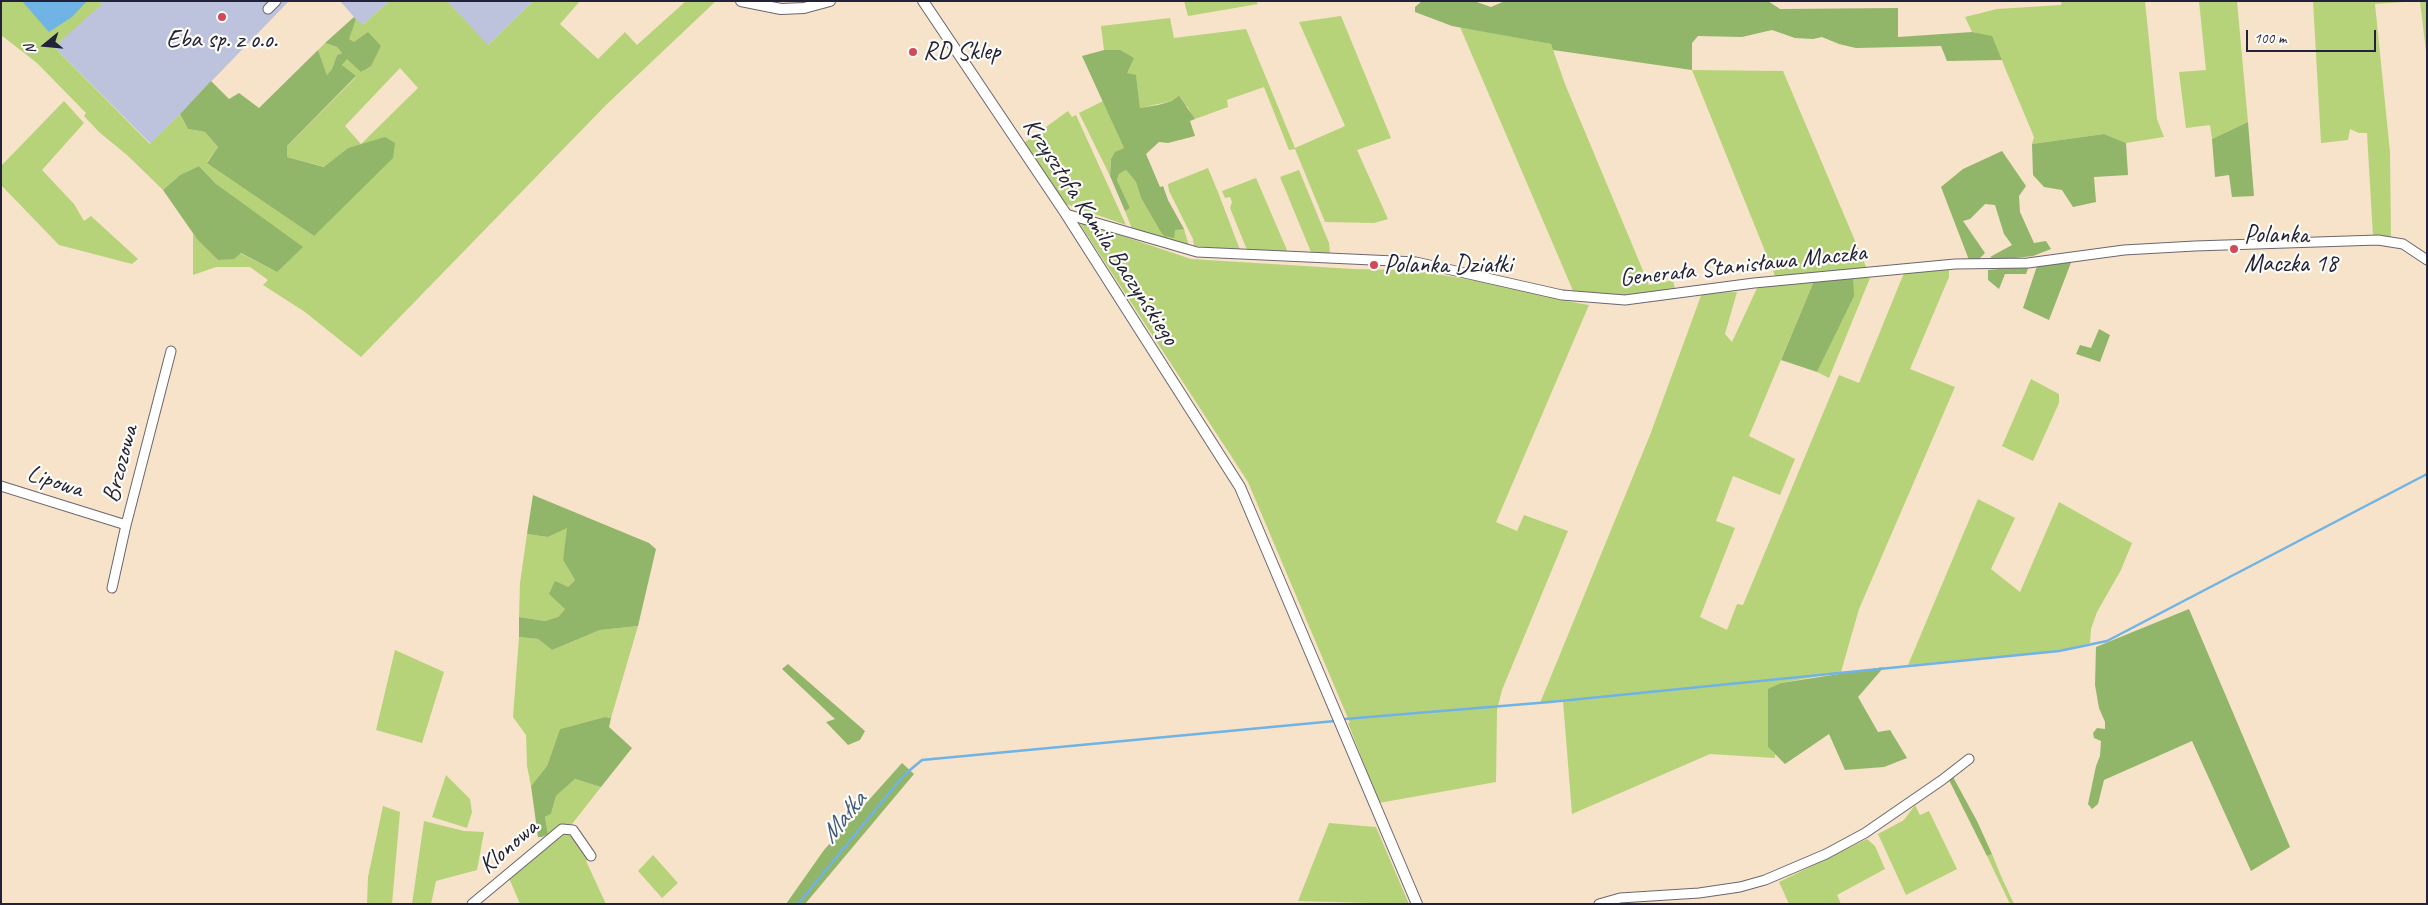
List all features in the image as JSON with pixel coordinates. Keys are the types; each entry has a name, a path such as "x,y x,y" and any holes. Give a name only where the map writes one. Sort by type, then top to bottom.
{"street":[{"path":"268,9 276,1"},
{"path":"741,1 781,9 804,8 830,1"},
{"name":"Krzysztofa Kamila Baczyńskiego","path":"923,1 1066,214 1240,487 1416,904"},
{"name":"Generała Stanisława Maczka","path":"1066,214 1197,252 1416,262 1562,295 1625,300 1754,283 1954,264 2028,263 2124,250 2195,246 2378,240 2403,244 2427,260"},
{"name":"Brzozowa","path":"112,588 126,525 171,351"},
{"name":"Lipowa","path":"1,486 126,525"},
{"path":"1599,904 1620,898 1699,893 1740,887 1764,880 1826,854 1865,833 1969,759"},
{"name":"Klonowa","path":"472,904 562,829 573,830 591,856"}],"shaded area":[{"path":"103,1 289,1 151,144 54,47"},
{"path":"340,1 389,1 362,26"},
{"path":"447,1 533,1 487,46"}],"green space":[{"path":"1,1 100,1 102,4 54,47 150,144 180,114 188,129 205,132 218,147 207,162 314,236 362,144 348,148 325,167 287,157 287,146 356,77 342,65 347,58 362,72 381,47 354,43 348,39 356,19 363,25 389,1 447,1 488,45 533,1 580,1 560,24 598,59 625,32 637,45 686,1 716,1 606,105 361,357 305,312 263,285 268,280 250,267 216,267 193,275 193,234 218,260 240,253 277,272 216,184 199,166 180,175 163,190 127,155 99,132 84,116 86,113 37,63 1,35","holes":["400,68 418,88 361,144 345,126"]},
{"path":"1184,1 1256,1 1258,4 1188,16"},
{"path":"1422,1 1474,1 1491,7 1505,1 1768,1 1780,9 1898,8 1898,37 1972,32 1992,36 2002,60 1947,61 1941,46 1856,48 1822,37 1813,39 1795,38 1772,30 1742,37 1698,36 1692,43 1692,70 1553,50 1551,44 1452,26 1415,12 1415,7"},
{"path":"2062,1 2145,1 2157,119 2164,137 2126,143 2104,134 2032,144 2034,137 1992,37 1972,32 1965,17 1997,9 2061,5"},
{"path":"2199,1 2237,1 2248,122 2212,139 2210,125 2186,128 2179,72 2206,70"},
{"path":"2313,1 2420,1 2375,4 2390,152 2391,237 2373,236 2367,133 2359,133 2350,129 2348,140 2321,143"},
{"path":"2420,1 2427,1 2427,60"},
{"path":"1341,16 1391,138 1357,150 1388,219 1374,223 1325,222 1295,149 1289,150 1264,87 1227,100 1228,107 1195,119 1188,107 1172,101 1140,108 1136,76 1127,73 1120,50 1104,50 1101,26 1170,18 1174,38 1246,29 1295,148 1345,126 1299,22"},
{"path":"354,17 356,19 349,39 354,42 368,32 381,46 371,66 361,72 347,59 342,65 356,76 287,146 287,157 324,167 348,148 385,137 395,143 393,158 314,236 207,163 218,147 205,132 188,129 180,114 211,81 229,99 239,93 259,108 318,50 327,75 332,69 337,55 342,53 337,47 325,43"},
{"path":"1460,27 1551,44 1565,84 1649,285 1673,280 1675,289 1624,296 1574,293"},
{"path":"325,43 337,47 342,53 337,55 332,69 327,75 318,50"},
{"path":"1104,50 1120,50 1134,58 1127,73 1136,75 1140,108 1172,101 1179,96 1195,119 1190,121 1195,136 1168,143 1159,142 1146,154 1160,187 1163,186 1168,200 1184,229 1175,230 1174,238 1164,236 1159,229 1141,198 1136,182 1126,170 1119,174 1117,180 1130,208 1125,211 1110,176 1111,159 1115,152 1124,148 1082,56"},
{"path":"1692,70 1783,71 1867,269 1775,276"},
{"path":"64,101 84,123 42,170 74,204 84,221 91,216 138,259 132,264 59,245 1,185 1,166"},
{"path":"1103,101 1124,148 1115,153 1111,159 1110,176 1079,113"},
{"path":"1068,111 1072,117 1076,115 1126,225 1063,203 1024,143"},
{"path":"2248,122 2254,196 2232,197 2229,175 2215,177 2212,139"},
{"path":"2104,134 2126,143 2128,175 2094,177 2096,202 2073,207 2062,190 2044,187 2033,175 2032,144"},
{"path":"2002,151 2026,186 2019,196 2020,212 2034,243 2046,241 2051,249 2033,256 1997,260 1990,257 2012,245 2004,234 1995,205 1985,204 1970,219 1963,221 1985,253 1978,260 1969,260 1941,187 1963,169"},
{"path":"199,166 216,184 303,247 277,272 241,253 234,259 218,260 197,239 163,190 180,175"},
{"path":"1208,168 1240,250 1194,246 1193,239 1169,191 1168,184"},
{"path":"1126,170 1136,182 1141,198 1159,229 1184,229 1189,246 1132,229 1125,211 1130,208 1117,180 1119,174"},
{"path":"1299,170 1329,243 1330,253 1311,252 1280,177"},
{"path":"1256,178 1287,250 1286,252 1247,250 1230,208 1232,202 1230,197 1225,198 1222,191"},
{"path":"1078,221 1191,259 1353,269 1412,270 1562,295 1561,300 1589,305 1496,522 1517,531 1524,515 1568,531 1502,690 1497,710 1496,782 1379,803 1348,723 1350,723 1248,482"},
{"path":"2072,260 2049,320 2023,308 2037,266"},
{"path":"2029,266 2026,274 2005,274 1999,289 1988,280 1988,270"},
{"path":"1949,269 1949,277 1910,369 1955,387 1859,609 1841,672 1781,683 1768,747 1775,754 1775,758 1710,754 1572,814 1563,701 1540,703 1650,435 1702,293 1737,292 1725,334 1732,342 1758,286 1814,281 1749,436 1795,459 1780,495 1733,476 1716,521 1735,528 1700,617 1727,630 1737,604 1743,605 1839,375 1859,383 1904,273"},
{"path":"1853,277 1870,278 1829,378 1817,372 1853,296"},
{"path":"1853,277 1854,296 1817,372 1781,360 1814,281"},
{"path":"2099,329 2110,335 2100,362 2076,354 2080,345 2091,348"},
{"path":"2031,379 2059,394 2059,403 2033,461 2002,446"},
{"path":"533,495 649,543 656,549 638,626 600,630 552,650 538,639 519,637 519,617 545,621 558,617 565,609 549,594 555,581 568,587 575,580 563,560 567,528 548,537 527,534"},
{"path":"1978,499 2015,518 1991,569 2020,592 2059,502 2132,543 2121,570 2097,612 2091,629 2090,643 2059,651 1908,665"},
{"path":"568,527 563,560 575,580 568,587 565,609 558,617 545,621 519,617 520,583 527,534 548,537"},
{"path":"2189,609 2290,847 2251,871 2192,741 2104,780 2098,804 2092,809 2088,804 2100,756 2101,741 2094,738 2093,733 2097,728 2105,729 2105,722 2099,708 2095,685 2096,647"},
{"path":"638,626 611,718 605,717 560,729 547,766 531,786 527,766 526,735 513,717 519,637 538,639 552,650 600,630"},
{"path":"395,650 444,672 422,743 376,730"},
{"path":"788,664 865,731 860,740 848,745 826,722 835,719 782,669"},
{"path":"1884,667 1858,697 1878,732 1890,730 1907,758 1884,767 1845,770 1829,734 1785,764 1768,747 1768,689 1781,683"},
{"path":"605,717 611,718 609,727 632,748 601,787 575,779 556,796 551,814 545,817 548,834 538,837 531,786 547,766 560,729"},
{"path":"902,763 914,774 805,904 786,904 824,850"},
{"path":"446,775 470,799 472,812 467,828 432,817"},
{"path":"1953,777 1977,821 1992,854 1987,856 1949,780"},
{"path":"575,779 601,787 572,824 564,824 548,834 545,817 551,814 556,796"},
{"path":"1915,805 1920,815 1929,811 1957,869 1906,895 1878,834 1904,820"},
{"path":"383,806 400,812 392,904 367,904 368,877"},
{"path":"424,821 464,831 484,832 477,870 436,881 431,904 412,904"},
{"path":"1329,823 1376,827 1409,904 1298,901"},
{"path":"561,832 572,832 589,858 586,861 606,904 520,904 509,878"},
{"path":"1867,839 1875,846 1885,869 1837,895 1841,904 1789,904 1779,882"},
{"path":"1992,854 2014,904 2010,904 1987,856"},
{"path":"653,855 678,883 662,898 638,871"}],"water":[{"path":"22,1 87,1 72,17 49,32"}],"waterway":[{"path":"1345,719 1550,702 2059,651 2107,641 2427,474"},
{"name":"Małka","path":"798,904 904,775 922,760 1335,721"}],"place":[{"name":"Eba sp. z o.o.","path":"222,17"},
{"name":"RD Sklep","path":"913,52"},
{"name":"Polanka Maczka 18","path":"2234,249"},
{"name":"Polanka Działki","path":"1374,265"}]}
